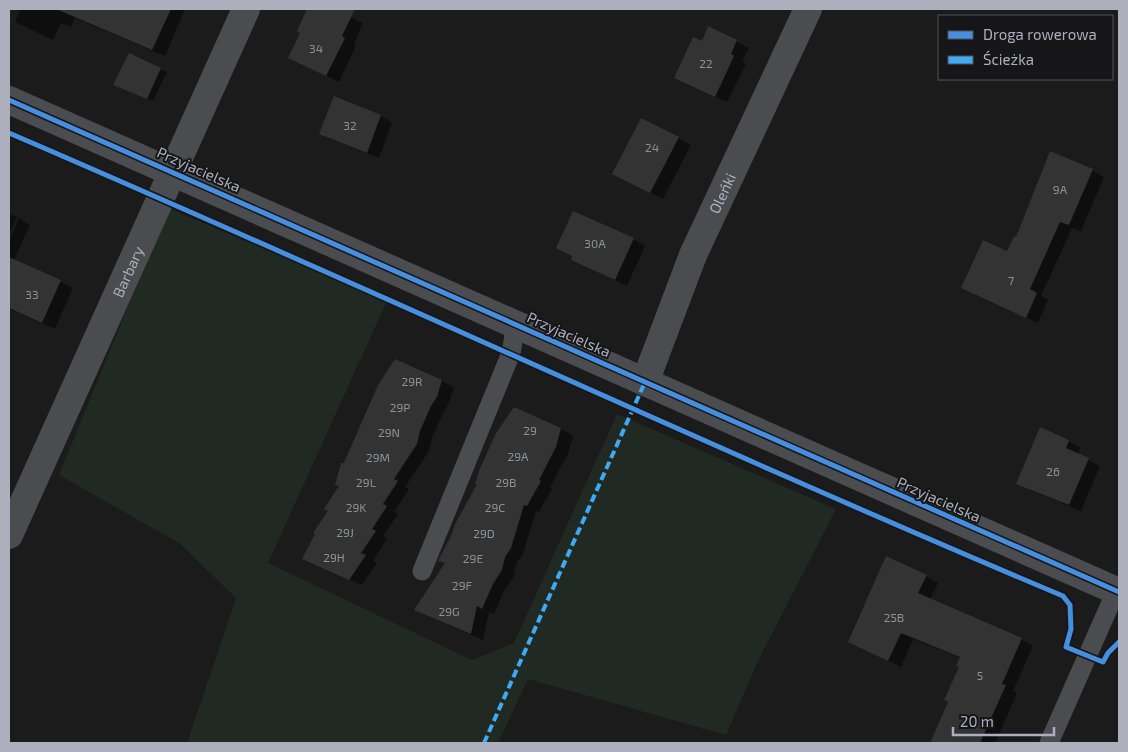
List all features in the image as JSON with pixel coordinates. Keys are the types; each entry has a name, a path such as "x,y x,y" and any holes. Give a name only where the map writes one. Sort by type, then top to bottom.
{"street":[{"name":"Barbary","path":"9,535 246,9"},
{"name":"Oleńki","path":"645,382 693,255 808,9"},
{"name":"Przyjacielska","path":"9,100 1118,589"}],"lane":[{"path":"422,570 511,353 516,324"},
{"path":"1049,743 1118,589"}],"shaded area":[{"path":"168,208 387,301 268,563 472,660 514,643 617,414 836,509 758,661 726,735 528,679 498,743 187,743 236,598 179,543 59,475"}],"building":[{"path":"56,9 171,9 152,50"},
{"path":"307,9 355,9 342,36 345,38 326,76 288,58 300,33 297,31"},
{"path":"708,26 737,40 731,54 734,56 715,97 674,78 693,37 702,41"},
{"path":"129,53 161,68 147,99 113,85"},
{"path":"334,96 381,115 367,153 319,134"},
{"path":"641,118 679,137 650,193 612,174"},
{"path":"1050,151 1093,169 1069,225 1060,222 1030,289 1037,293 1026,318 961,288 983,240 1007,251 1014,236 1016,237"},
{"path":"573,211 634,238 615,280 571,260 572,256 556,248"},
{"path":"9,257 61,280 42,323 9,308"},
{"path":"395,359 442,380 437,397 420,431 417,444 394,479 398,481 383,504 387,506 372,529 376,531 361,553 366,555 349,580 302,559 315,534 313,533 328,511 324,509 339,486 335,485 341,463 344,463 378,385"},
{"path":"514,407 561,428 556,447 539,480 541,481 527,506 524,505 502,570 493,584 482,609 477,606 471,634 414,610 445,563 438,561 455,524 477,484 475,484 479,471 496,433"},
{"path":"1040,427 1069,440 1066,448 1089,458 1069,505 1016,484"},
{"path":"886,556 927,575 918,593 1022,638 1002,684 1006,685 980,743 930,743 948,702 944,700 959,667 956,666 960,657 901,633 888,661 848,642"}],"marked path":[{"path":"484,743 645,382"}],"cycle path":[{"path":"9,100 1119,592"},
{"path":"9,133 798,482 1063,596 1070,605 1071,629 1066,647 1103,662 1108,653 1119,642"}]}
